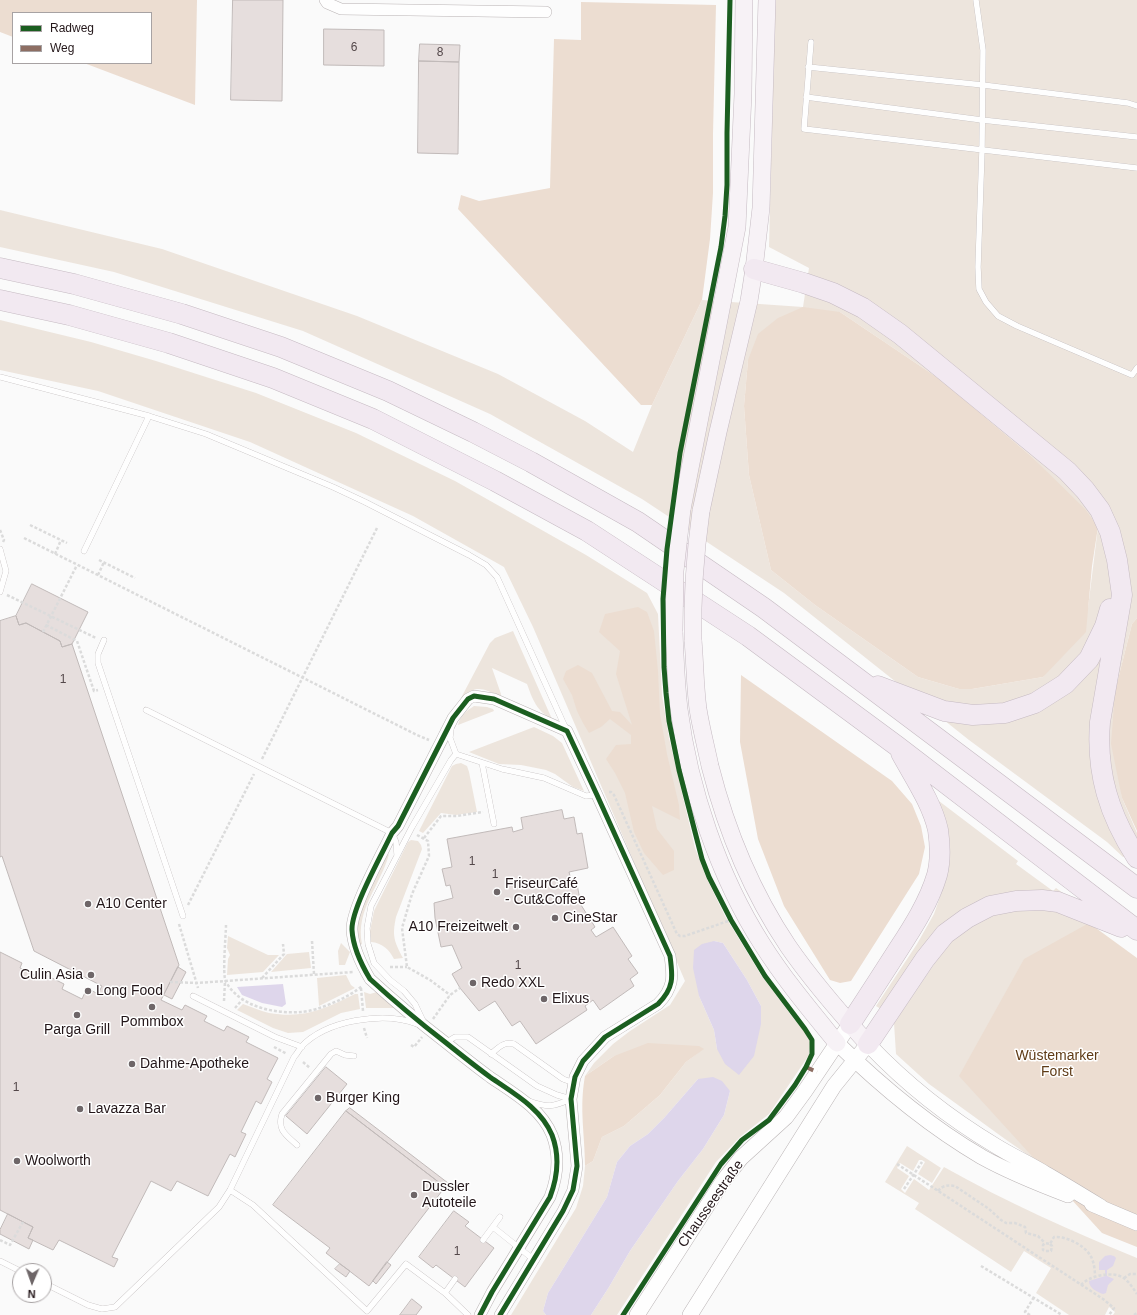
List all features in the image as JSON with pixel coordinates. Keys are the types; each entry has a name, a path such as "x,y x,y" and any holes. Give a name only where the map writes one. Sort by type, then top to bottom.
{"highway":[{"path":"0,268 74,284 182,314 281,347 388,391 459,425 537,466 638,522 764,608 1137,888"},
{"path":"754,269 804,283 832,293 862,308 900,334 1045,452 1076,480 1100,510 1110,532 1117,560 1122,595 1100,722 1100,756 1103,782 1116,822 1137,858"},
{"path":"0,300 69,315 169,343 273,378 373,419 495,481 587,531 748,636 897,746 1137,932"},
{"path":"856,677 944,711 973,715 1005,713 1035,703 1065,684 1089,659 1106,626 1113,596 1117,560"},
{"path":"850,1024 906,937 926,902 932,890 940,856 940,842 933,814 897,746"},
{"path":"868,1044 925,959 946,934 967,918 990,906 1016,901 1042,900 1058,902 1137,932"}],"main road":[{"path":"744,0 743,94 737,226 731,265 682,509 675,572 674,631 678,695 687,753 696,790 713,847 727,879 762,944 796,992 837,1043"},
{"path":"767,0 761,208 754,269 749,301 718,432 701,511 697,538 692,610 698,709 720,803 742,860 762,902 787,945 818,987 868,1044"},
{"path":"731,265 754,269"}],"street":[{"path":"325,0 327,3 341,9 546,12"},
{"path":"480,1315 554,1187 558,1162 552,1134 537,1112 522,1098 490,1077 445,1042 425,1032 368,975 354,946 352,928 359,903 392,833 398,826 453,718 468,700 474,696 494,699 567,731 670,956 672,968 670,989 666,997 658,1004 604,1037 583,1061 574,1083 571,1099 577,1166 573,1190 563,1211 500,1315"},
{"name":"Chausseestraße","path":"637,1315 723,1181 741,1158 786,1117 850,1024"},
{"path":"837,1043 892,1094 937,1128 978,1154 1009,1171 1137,1223"},
{"path":"690,1315 834,1086 868,1044 892,1069 924,1096 945,1111 996,1146 1047,1174 1101,1208"}],"lane":[{"path":"976,0 983,50 982,150 978,267 979,289 986,302 998,316 1017,326 1132,375 1137,368"},
{"path":"810,42 804,129 1137,168"},
{"path":"808,67 983,85 1128,103 1137,106"},
{"path":"806,96 982,120 1137,137"},
{"path":"0,377 149,416 206,434 333,487 438,538 486,565 497,577 567,731"},
{"path":"84,551 149,416"},
{"path":"0,549 6,571 0,592"},
{"path":"104,640 98,654 98,663 183,916"},
{"path":"146,710 392,833 396,842 397,855"},
{"path":"453,718 450,738 456,754"},
{"path":"456,754 502,769 544,778 586,796 597,795"},
{"path":"425,1032 415,1004 404,990 374,963 368,944 367,928 371,906 397,855 451,760 456,754"},
{"path":"482,763 494,824"},
{"path":"193,996 275,1037 302,1047"},
{"path":"52,1287 88,1305 102,1309 115,1307 219,1207 230,1190 294,1057 309,1041 330,1029 364,1018 394,1018 410,1021 425,1032"},
{"path":"445,1042 455,1037 468,1037 537,1086 557,1095 571,1099"},
{"path":"491,1054 503,1044 514,1044 563,1079 574,1083"},
{"path":"297,1145 281,1129 280,1121 282,1114 330,1054 336,1051 345,1055 354,1056"},
{"path":"522,1098 540,1105 552,1106 571,1099"},
{"path":"230,1190 253,1205 367,1311 406,1264 445,1293 468,1315"},
{"path":"483,1240 500,1217"},
{"path":"493,1227 533,1259"},
{"path":"0,1261 12,1267"},
{"path":"445,1293 455,1279"}],"path":[{"path":"30,525 67,543"},
{"path":"202,1000 179,925 377,528"},
{"path":"24,538 302,679 439,745"},
{"path":"55,554 61,540"},
{"path":"99,560 135,578"},
{"path":"98,575 104,562"},
{"path":"43,632 77,565"},
{"path":"18,600 87,634"},
{"path":"46,626 77,641 94,692 106,688"},
{"path":"597,795 611,792 614,795 676,934 685,936 730,920"},
{"path":"424,838 441,816 457,816 491,810"},
{"path":"407,968 402,928 412,894 429,856 428,841 410,831"},
{"path":"226,925 225,981 234,994 242,1000 268,1009 301,1012 320,1008 361,988"},
{"path":"312,941 314,974"},
{"path":"261,979 284,954 283,944"},
{"path":"380,970 385,966 407,968 430,980 450,995"},
{"path":"170,982 197,983 314,974 368,975 361,988 364,1032 367,1038"},
{"path":"410,1045 414,1047 450,995 460,988"},
{"path":"294,1057 306,1065"},
{"path":"303,1062 305,1058"},
{"path":"904,1189 922,1162"},
{"path":"897,1164 1114,1308 1109,1315"},
{"path":"938,1191 944,1186 955,1186 989,1209 1001,1220 1006,1223 1015,1223 1025,1227 1026,1233 1038,1236 1045,1243 1050,1244"},
{"path":"0,1240 10,1245 23,1222"},
{"path":"1045,1243 1042,1247 1045,1252 1051,1251 1052,1246 1050,1244 1054,1237 1062,1237 1084,1248 1090,1255 1095,1277"},
{"path":"981,1266 1062,1315"},
{"path":"1124,1278 1130,1274 1137,1274"},
{"path":"1081,1285 1087,1279 1101,1275 1116,1275 1124,1278 1137,1294"},
{"path":"1030,1315 1025,1312 1034,1298"}],"shaded area":[{"path":"775,0 1137,0 1137,618 1132,624 1115,691 1122,798 1137,833 1137,856 1123,857 1107,842 969,740 784,593 642,499 490,414 303,331 114,272 0,247 0,210 162,249 357,316 498,374 585,421 633,452 652,405 702,300 803,307 809,268 769,247","holes":["840,312 941,380 1031,456 1098,527 1088,608 1043,677 972,689 959,689 918,677 815,605 771,570 749,475 744,406 748,360"]},
{"path":"0,320 91,342 256,393 356,433 455,481 586,555 647,593 658,614 662,695 669,738 695,848 706,877 725,916 761,975 805,1032 810,1042 809,1055 769,1114 740,1137 716,1162 617,1315 591,1315 630,1251 678,1181 703,1149 724,1115 730,1091 698,1079 648,1134 630,1146 617,1162 607,1197 548,1293 543,1311 546,1315 511,1315 576,1208 583,1186 585,1166 593,1161 602,1137 624,1126 660,1095 686,1062 703,1049 614,1056 585,1076 594,1063 613,1044 670,1005 685,981 533,627 504,567 413,516 250,442 98,391 0,370","holes":["714,941 723,943 747,980 761,1006 717,1049 714,1030 699,996"]},
{"path":"513,631 552,719 542,713 539,709 527,684 492,668 501,695 499,696 479,689 471,691 461,698 490,643 495,638"},
{"path":"474,706 487,707 493,709 494,711 458,725 464,714"},
{"path":"534,727 553,736 562,743 584,791 573,787 555,774 546,770 521,765 499,764 469,752"},
{"path":"461,763 467,766 469,772 477,812 456,815 441,813 423,833 419,831 452,766"},
{"path":"935,798 1018,861 1016,864 1053,891 1056,888 1063,893 990,900 884,1011 876,1006 917,944 934,914 946,875"},
{"path":"411,840 418,841 422,849 396,917 394,934 403,958 394,959 385,947 371,942 370,931 374,911 408,842"},
{"path":"389,854 365,909 362,920 362,944 360,945 356,937 357,913 386,856"},
{"path":"1016,908 1047,908 1089,923 1035,1160 929,1084 896,1054 894,1023 949,942 986,916"},
{"path":"228,936 268,955 279,955 263,972 227,975 228,959 230,955 227,948"},
{"path":"714,941 723,943 747,980 761,1006 761,1024 754,1056 739,1075 725,1064 717,1049 714,1030 699,996 693,968 694,950 702,944"},
{"path":"341,943 350,952 345,965 339,965 338,951"},
{"path":"309,952 311,968 271,972 287,954"},
{"path":"346,975 351,985 355,988 319,1006 317,978"},
{"path":"283,984 286,1004 282,1007 262,1003 242,995 237,987"},
{"path":"364,992 370,994 377,992 397,1008 366,1008"},
{"path":"358,994 360,1009 341,1013 303,1032 288,1033 273,1028 237,1010 243,1004 269,1013 282,1015 304,1014 324,1008"},
{"path":"713,1077 722,1081 730,1091 724,1115 703,1149 678,1181 630,1251 591,1315 546,1315 543,1311 548,1293 607,1197 617,1162 630,1146 648,1134 664,1118 698,1079"},
{"path":"907,1146 941,1168 932,1183 918,1174 925,1162 922,1160 919,1160 913,1171 900,1163 897,1168 909,1176 901,1189 905,1193 914,1179 929,1190 944,1167 1039,1216 1137,1258 1137,1315 1113,1315 1115,1312 1109,1307 1105,1315 1069,1315 1036,1293 1051,1268 1024,1251 1011,1272 915,1209 919,1203 885,1182"},
{"path":"1110,1255 1116,1258 1113,1266 1107,1270 1107,1276 1114,1279 1108,1285 1106,1293 1103,1294 1092,1288 1089,1281 1105,1276 1105,1270 1099,1270 1099,1262 1105,1256"}],"green space":[{"path":"0,0 197,0 195,105 87,64 152,64 152,12 12,12 12,37 0,32"},
{"path":"581,2 716,5 713,193 710,239 702,300 652,405 641,405 458,209 461,195 479,201 550,188 554,39 581,40"},
{"path":"803,307 840,312 941,380 1031,456 1085,509 1098,527 1092,566 1086,632 1043,677 972,689 959,689 918,677 815,605 771,570 749,475 744,406 748,360 758,334 778,318"},
{"path":"638,607 647,612 654,631 660,714 667,754 679,805 680,820 652,806 657,829 674,851 674,870 663,875 644,853 634,832 625,793 606,759 616,745 631,744 631,735 610,719 601,727 589,733 577,711 572,695 563,679 566,671 578,665 592,673 612,711 620,712 632,725 616,674 620,651 599,632 605,614"},
{"path":"1137,618 1137,831 1122,798 1111,744 1115,691 1132,624"},
{"path":"741,675 892,781 912,804 921,826 925,847 919,874 851,981 840,983 830,980 784,906 758,839 740,742"},
{"name":"Wüstemarker Forst","path":"1089,923 1137,958 1137,1247 1102,1233 959,1076 1024,959"},
{"path":"648,1043 699,1046 704,1049 686,1062 660,1095 624,1126 602,1137 593,1161 585,1166 582,1099 585,1076 614,1056"}],"building":[{"path":"233,0 283,0 282,101 231,100"},
{"path":"324,29 384,30 384,66 324,65"},
{"path":"420,44 460,45 459,62 419,61"},
{"path":"419,61 459,62 458,154 418,153"},
{"path":"32,584 88,612 72,644 62,647 60,641 26,623 19,625 16,616"},
{"name":"A10 Center","path":"16,616 19,625 26,623 60,641 62,647 72,644 179,965 161,1000 182,1010 185,1005 207,1016 204,1021 224,1031 227,1026 249,1037 246,1042 278,1058 267,1079 272,1082 261,1104 256,1101 241,1132 246,1134 235,1157 230,1154 208,1196 177,1181 171,1191 151,1181 112,1257 118,1259 114,1267 59,1240 53,1250 28,1238 33,1227 0,1210 0,952 22,963 20,968 40,978 42,973 64,984 62,989 82,999 87,988 98,994 102,986 34,951 2,856 0,857 0,621"},
{"name":"A10 Freizeitwelt","path":"562,810 564,819 574,817 577,834 582,833 588,868 569,872 571,880 576,879 581,905 595,927 591,930 596,937 613,927 632,956 628,959 638,973 630,979 634,986 600,1010 593,1000 585,1006 587,1010 536,1044 520,1021 512,1026 495,1001 479,1011 460,988 452,974 462,968 452,945 441,947 435,918 434,903 453,898 450,885 446,886 442,869 452,867 447,839 512,827 513,832 523,829 521,818"},
{"path":"178,967 186,972 172,999 164,995"},
{"path":"326,1067 347,1084 307,1134 286,1116"},
{"path":"350,1108 448,1183 445,1187 346,1111"},
{"path":"346,1111 445,1187 369,1286 326,1253 330,1248 273,1205"},
{"path":"454,1211 469,1222 465,1226 494,1248 465,1287 436,1265 433,1268 419,1257"},
{"path":"8,1214 33,1227 28,1238 33,1240 29,1249 0,1234 0,1230"},
{"path":"387,1262 391,1265 376,1284 373,1281"},
{"path":"340,1264 350,1271 346,1277 335,1269"},
{"path":"412,1299 422,1307 416,1315 400,1315"}],"marked path":[{"path":"806,1067 817,1072"}],"cycle path":[{"path":"623,1315 721,1164 742,1140 769,1120 795,1085 812,1054 812,1040 765,976 731,920 709,877 702,859 679,770 669,721 666,693 663,599 667,549 680,453 721,247 725,216 727,185 730,0"},
{"path":"480,1315 492,1292 550,1197 555,1181 557,1166 555,1143 547,1125 534,1109 517,1095 484,1073 370,979 358,955 352,930 356,909 392,833 398,826 453,718 468,699 474,696 494,699 567,731 670,956 672,970 670,987 658,1004 605,1037 583,1061 575,1077 571,1099 577,1166 573,1190 563,1211 500,1315"}],"place":[{"name":"FriseurCafé - Cut&Coffee","path":"497,892"},
{"name":"A10 Center","path":"88,904"},
{"name":"CineStar","path":"555,918"},
{"name":"A10 Freizeitwelt","path":"516,927"},
{"name":"Culin Asia","path":"91,975"},
{"name":"Redo XXL","path":"473,983"},
{"name":"Long Food","path":"88,991"},
{"name":"Elixus","path":"544,999"},
{"name":"Pommbox","path":"152,1007"},
{"name":"Parga Grill","path":"77,1015"},
{"name":"Dahme-Apotheke","path":"132,1064"},
{"name":"Burger King","path":"318,1098"},
{"name":"Lavazza Bar","path":"80,1109"},
{"name":"Woolworth","path":"17,1161"},
{"name":"Dussler Autoteile","path":"414,1195"}]}
